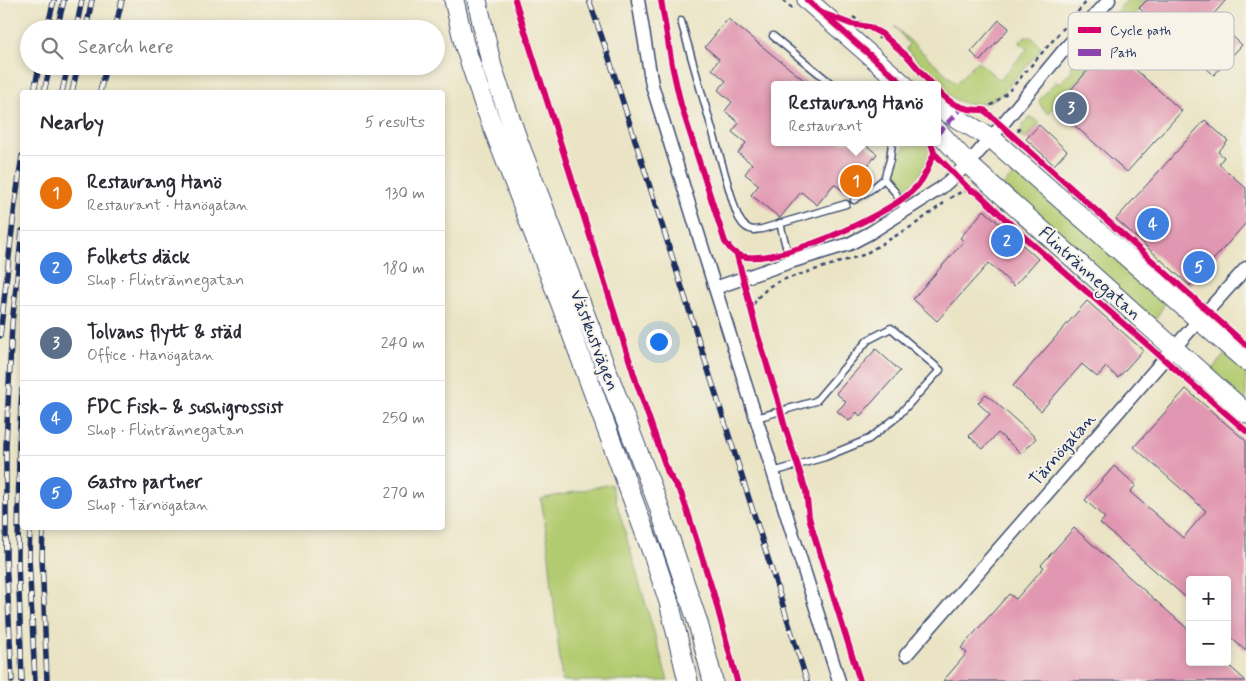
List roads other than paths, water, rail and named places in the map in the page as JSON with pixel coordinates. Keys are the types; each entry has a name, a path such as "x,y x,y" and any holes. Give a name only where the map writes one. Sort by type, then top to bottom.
{"main road":[{"name":"Västkustvägen","path":"454,0 464,44 484,104 562,307 655,560 669,602 688,681"},
{"name":"Västkustvägen","path":"477,0 495,76 518,141 657,501 698,623 713,681"},
{"path":"807,0 899,81"},
{"name":"Flintrännegatan","path":"941,109 991,138 1246,360"},
{"name":"Flintrännegatan","path":"941,136 962,170 1174,348 1246,413"}],"street":[{"path":"638,0 652,85 839,681"},
{"path":"1098,12 1109,0"},
{"path":"715,288 849,244 870,233 941,188 962,170 991,138 1068,45"},
{"name":"Tärnögatan","path":"906,655 1199,319 1246,268"}],"lane":[{"path":"681,21 730,192 738,216 744,226 752,230 762,229 846,204"},
{"path":"773,36 827,81"},
{"path":"854,200 884,179 890,160 892,146"},
{"path":"884,179 895,192 906,211"},
{"path":"780,223 790,262"},
{"path":"756,418 816,401 868,340 891,328 940,370 897,418 869,439 825,457 773,472"}],"railway":[{"path":"49,20 54,0"},
{"path":"59,20 64,0"},
{"path":"78,20 82,0"},
{"path":"88,20 92,0"},
{"path":"117,20 122,0"},
{"path":"589,0 807,681"},
{"path":"34,90 37,75"},
{"path":"44,90 48,75"},
{"path":"62,90 66,75"},
{"path":"72,90 76,75"},
{"path":"100,90 104,75"},
{"path":"0,336 20,170"},
{"path":"12,681 6,557 6,445 12,324 20,250"},
{"path":"20,427 18,558 22,681"},
{"path":"30,530 29,557 35,681"},
{"path":"43,530 42,558 47,681"}],"place":[{"name":"Tolvans flytt & städ","path":"1071,108"},
{"name":"Restaurang Hanö","path":"856,181"},
{"name":"FDC Fisk- & sushigrossist","path":"1153,224"},
{"name":"Folkets däck","path":"1007,241"},
{"name":"Gastro partner","path":"1199,267"}]}
